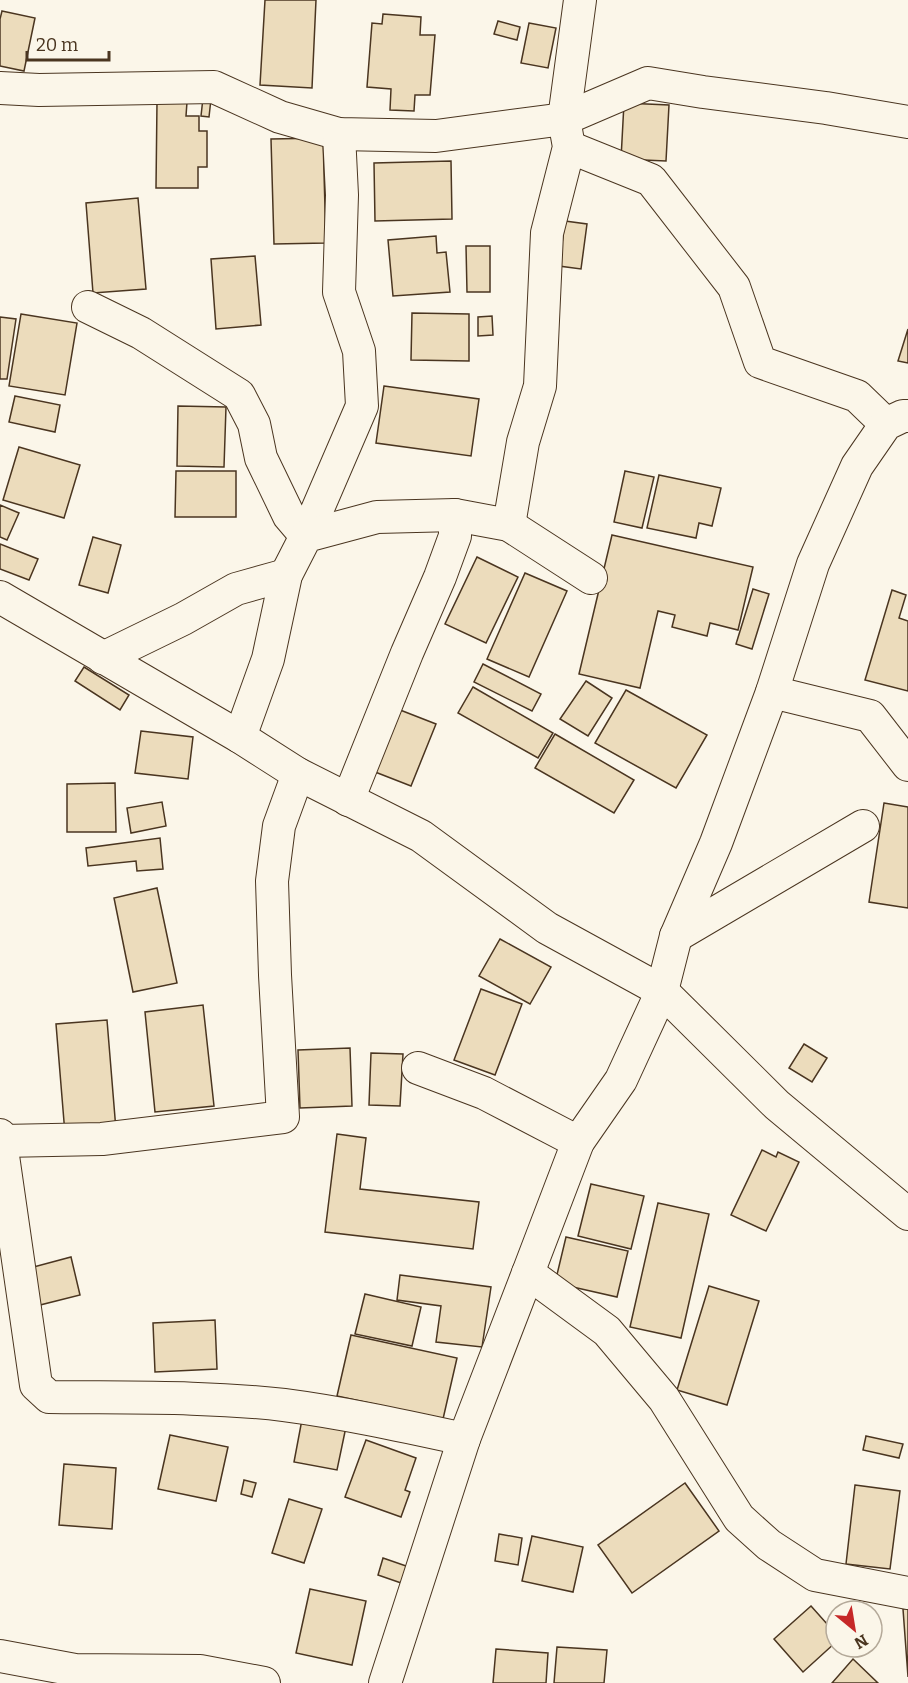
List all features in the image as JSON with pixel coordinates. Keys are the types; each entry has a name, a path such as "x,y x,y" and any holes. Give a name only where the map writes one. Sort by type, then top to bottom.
{"street":[{"path":"509,525 523,441 540,386 547,233 567,133 580,0"},
{"path":"567,133 648,82 704,92 826,108 908,123"},
{"path":"0,88 39,90 214,87 280,117 339,134 436,136 567,133 651,180 734,287 760,362 857,396 897,420 857,466 813,564 772,692 716,843 676,936 662,991 621,1080 578,1142 464,1439 385,1683"},
{"path":"240,737 268,659 286,575 306,536 362,406 359,351 339,292 342,195 339,134"},
{"path":"88,307 141,333 239,395 254,424 261,458 289,516 306,536"},
{"path":"306,536 377,517 455,515 509,525 591,578"},
{"path":"348,800 407,653 441,577 455,536 455,515"},
{"path":"103,658 183,619 236,589 286,575"},
{"path":"0,597 240,737 298,774 421,836 547,928 662,991 777,1105 908,1214"},
{"path":"772,692 870,716 908,765"},
{"path":"298,774 279,826 272,880 283,1117 102,1139 1,1138 36,1385 49,1397 219,1400 281,1405 351,1414 464,1439"},
{"path":"676,936 863,826"},
{"path":"418,1068 484,1093 578,1142"},
{"path":"528,1273 607,1331 664,1399 739,1518 769,1545 815,1575 908,1593"},
{"path":"0,1656 75,1670 200,1671 264,1683"}],"building":[{"path":"265,0 316,0 312,88 260,85"},
{"path":"2,11 35,18 24,71 0,66"},
{"path":"383,14 421,17 420,35 435,35 430,95 415,95 414,111 390,110 391,89 367,87 372,23 382,24"},
{"path":"498,21 520,27 517,40 494,34"},
{"path":"529,23 556,28 548,68 521,63"},
{"path":"203,98 211,99 209,117 201,116"},
{"path":"157,102 187,102 186,116 199,116 199,131 207,131 207,167 198,167 198,188 156,188"},
{"path":"624,103 669,105 666,161 621,159"},
{"path":"323,138 326,243 274,244 271,139"},
{"path":"451,161 452,219 375,221 374,163"},
{"path":"138,198 146,289 93,293 86,203"},
{"path":"565,221 587,224 581,269 559,266"},
{"path":"436,236 437,253 446,252 450,292 393,296 388,240"},
{"path":"466,246 490,246 490,292 467,292"},
{"path":"255,256 261,325 216,329 211,259"},
{"path":"412,313 469,314 469,361 411,360"},
{"path":"21,314 77,323 65,395 9,386"},
{"path":"492,316 493,335 478,336 478,317"},
{"path":"0,317 16,319 7,379 0,379"},
{"path":"908,329 908,363 898,361"},
{"path":"384,386 479,399 471,456 376,443"},
{"path":"15,396 60,405 55,432 9,422"},
{"path":"178,406 226,407 224,467 177,466"},
{"path":"19,447 80,465 64,518 3,500"},
{"path":"176,471 236,471 236,517 175,517"},
{"path":"625,471 654,477 642,528 614,522"},
{"path":"659,475 721,488 712,526 699,523 696,538 647,528"},
{"path":"0,505 19,513 7,540 0,537"},
{"path":"612,535 753,567 738,630 710,623 707,636 672,627 675,615 658,611 640,688 579,674"},
{"path":"93,537 121,545 108,593 79,585"},
{"path":"0,544 38,559 29,580 0,569"},
{"path":"477,557 518,577 486,643 445,624"},
{"path":"525,573 567,591 529,677 487,659"},
{"path":"753,589 769,594 752,649 736,644"},
{"path":"892,590 906,595 899,618 908,621 908,691 865,680"},
{"path":"483,664 541,694 532,711 474,682"},
{"path":"84,667 129,695 120,710 75,681"},
{"path":"586,681 612,698 588,736 560,719"},
{"path":"473,687 553,733 538,758 458,713"},
{"path":"626,690 707,735 676,788 595,743"},
{"path":"395,708 436,724 411,786 370,770"},
{"path":"141,731 193,737 188,779 135,773"},
{"path":"555,734 634,780 614,813 535,768"},
{"path":"115,783 116,832 67,832 67,784"},
{"path":"162,802 166,826 131,833 127,808"},
{"path":"884,803 908,807 908,908 869,902"},
{"path":"160,838 163,869 137,871 136,861 88,866 86,848"},
{"path":"157,888 177,983 133,992 114,898"},
{"path":"500,939 551,967 530,1004 479,976"},
{"path":"481,989 522,1004 495,1075 454,1060"},
{"path":"203,1005 214,1106 155,1112 145,1012"},
{"path":"107,1020 116,1130 65,1134 56,1024"},
{"path":"804,1044 827,1058 812,1082 789,1068"},
{"path":"350,1048 352,1106 300,1108 298,1050"},
{"path":"371,1053 403,1054 400,1106 369,1105"},
{"path":"337,1134 366,1138 360,1189 479,1202 473,1249 325,1232"},
{"path":"762,1150 776,1157 778,1152 799,1162 766,1231 731,1215"},
{"path":"591,1184 644,1196 631,1249 578,1236"},
{"path":"658,1203 709,1214 681,1338 630,1327"},
{"path":"566,1237 628,1251 617,1297 555,1283"},
{"path":"71,1257 80,1295 36,1306 26,1269"},
{"path":"400,1275 491,1287 482,1347 436,1342 441,1306 397,1300"},
{"path":"709,1286 759,1301 727,1405 677,1390"},
{"path":"365,1294 421,1307 412,1346 355,1334"},
{"path":"215,1320 217,1369 155,1372 153,1323"},
{"path":"351,1335 457,1358 443,1419 337,1396"},
{"path":"303,1414 347,1422 337,1470 294,1462"},
{"path":"170,1435 228,1447 216,1501 158,1489"},
{"path":"866,1436 903,1444 899,1458 863,1450"},
{"path":"366,1440 416,1458 405,1490 410,1492 401,1517 345,1497"},
{"path":"64,1464 116,1468 112,1529 59,1525"},
{"path":"244,1480 256,1483 252,1497 241,1494"},
{"path":"685,1483 719,1531 632,1593 598,1545"},
{"path":"855,1485 900,1491 890,1569 846,1564"},
{"path":"289,1499 322,1509 304,1563 272,1553"},
{"path":"499,1534 522,1538 518,1565 495,1561"},
{"path":"532,1536 583,1547 573,1592 522,1581"},
{"path":"383,1558 409,1567 404,1584 378,1575"},
{"path":"310,1589 366,1601 352,1665 296,1653"},
{"path":"811,1606 824,1621 824,1653 803,1672 774,1639"},
{"path":"908,1608 908,1677 903,1609"},
{"path":"557,1647 607,1650 604,1683 554,1683"},
{"path":"496,1649 548,1653 546,1683 493,1683"},
{"path":"853,1659 878,1683 832,1683"}]}
